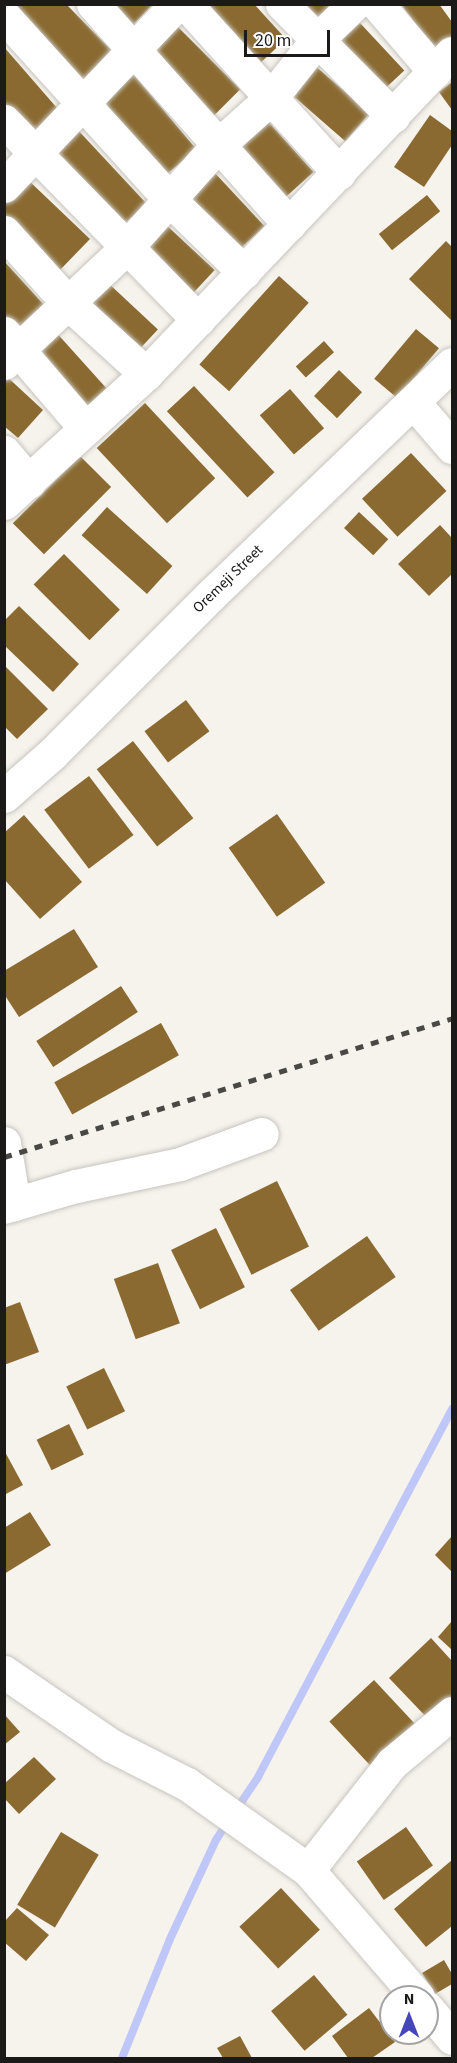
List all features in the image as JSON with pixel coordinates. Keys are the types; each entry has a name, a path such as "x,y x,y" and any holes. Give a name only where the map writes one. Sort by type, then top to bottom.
{"street":[{"path":"93,4 216,147 289,224"},
{"path":"4,186 86,103 177,4"},
{"path":"186,4 339,173"},
{"path":"282,4 316,41 393,116"},
{"path":"86,429 9,348 67,302 126,248 171,201 216,147 271,98 316,41 354,4"},
{"path":"4,503 146,374 444,62 376,4"},
{"path":"4,16 86,103 171,201 244,272"},
{"path":"4,121 198,320"},
{"path":"4,232 67,302 146,374"},
{"name":"Oremeji Street","path":"4,796 52,754 212,594 415,404 453,364"},
{"path":"415,404 453,447"},
{"path":"4,452 29,482"},
{"path":"4,1143 9,1206 180,1164 262,1134"},
{"path":"4,1672 112,1746 186,1784 308,1869 408,1985"},
{"path":"308,1869 392,1763 453,1713"},
{"path":"439,2022 453,2038"}],"building":[{"path":"11,4 66,4 112,51 82,80"},
{"path":"104,4 153,4 129,29"},
{"path":"201,4 254,4 286,39 258,65"},
{"path":"302,4 332,4 316,19"},
{"path":"401,4 439,4 452,22 452,37 435,50"},
{"path":"360,23 404,71 377,96 333,48"},
{"path":"178,27 240,89 206,123 144,61"},
{"path":"4,47 64,116 30,146 4,116"},
{"path":"313,64 370,113 345,141 289,92"},
{"path":"134,75 196,149 160,180 98,105"},
{"path":"452,82 452,110 439,92"},
{"path":"430,115 452,131 452,145 424,187 394,167"},
{"path":"264,117 314,172 284,199 234,144"},
{"path":"76,128 146,203 120,228 50,153"},
{"path":"214,172 264,226 235,253 185,199"},
{"path":"26,178 90,239 60,270 4,217 4,200"},
{"path":"427,195 440,211 392,250 379,234"},
{"path":"162,221 215,270 187,300 134,251"},
{"path":"446,241 452,247 452,321 409,279"},
{"path":"4,261 46,307 14,335 4,324"},
{"path":"279,276 309,303 229,391 199,364"},
{"path":"106,281 158,329 136,353 84,304"},
{"path":"416,329 439,348 397,398 374,379"},
{"path":"54,330 108,390 87,409 33,349"},
{"path":"324,341 334,352 306,378 296,366"},
{"path":"339,370 362,392 337,418 314,396"},
{"path":"4,374 43,410 18,438 4,426"},
{"path":"194,386 274,472 247,498 167,411"},
{"path":"290,389 324,428 294,454 260,415"},
{"path":"145,403 215,478 167,523 97,448"},
{"path":"411,453 446,491 397,537 362,499"},
{"path":"80,456 111,487 44,554 13,523"},
{"path":"107,507 172,566 147,594 82,535"},
{"path":"359,512 388,539 373,555 344,528"},
{"path":"440,525 452,538 452,574 429,596 398,564"},
{"path":"64,554 120,610 89,640 34,584"},
{"path":"19,606 79,664 53,692 4,645 4,621"},
{"path":"4,665 48,709 17,739 4,726"},
{"path":"186,700 209,731 168,762 144,731"},
{"path":"133,741 193,818 157,847 97,769"},
{"path":"89,776 134,835 89,869 44,810"},
{"path":"277,814 325,883 277,917 229,848"},
{"path":"24,815 82,882 40,919 4,879 4,833"},
{"path":"74,929 98,967 19,1017 4,994 4,971"},
{"path":"121,986 138,1012 53,1067 36,1041"},
{"path":"161,1023 179,1055 72,1115 54,1082"},
{"path":"277,1181 309,1247 251,1275 219,1209"},
{"path":"216,1228 245,1287 200,1309 171,1250"},
{"path":"367,1236 396,1277 319,1331 290,1290"},
{"path":"158,1263 180,1323 136,1339 114,1279"},
{"path":"20,1302 39,1352 4,1365 4,1308"},
{"path":"104,1368 125,1411 87,1430 66,1386"},
{"path":"69,1424 84,1455 52,1470 37,1440"},
{"path":"4,1450 23,1485 4,1495"},
{"path":"30,1512 51,1545 4,1574 4,1528"},
{"path":"452,1536 452,1572 435,1555"},
{"path":"452,1621 452,1650 438,1637"},
{"path":"431,1638 452,1661 452,1701 431,1722 389,1678"},
{"path":"374,1680 418,1728 374,1769 329,1722"},
{"path":"4,1714 20,1732 4,1745"},
{"path":"34,1757 56,1779 19,1814 4,1798 4,1784"},
{"path":"406,1827 433,1866 384,1900 357,1861"},
{"path":"61,1832 99,1855 55,1928 17,1905"},
{"path":"452,1860 452,1926 426,1947 394,1909"},
{"path":"281,1888 320,1930 278,1969 239,1927"},
{"path":"17,1908 49,1935 26,1961 4,1942 4,1922"},
{"path":"444,1960 452,1974 452,1984 439,1992 439,1985 429,1985 422,1973"},
{"path":"314,1975 347,2015 305,2051 271,2011"},
{"path":"369,2008 379,2021 379,2045 391,2045 372,2058 348,2058 332,2036"},
{"path":"240,2036 252,2058 223,2058 217,2048"}],"waterway":[{"path":"236,1810 258,1777 452,1409"},
{"path":"122,2058 170,1939 216,1840 229,1820"}],"railway":[{"path":"4,1157 452,1018"}]}
